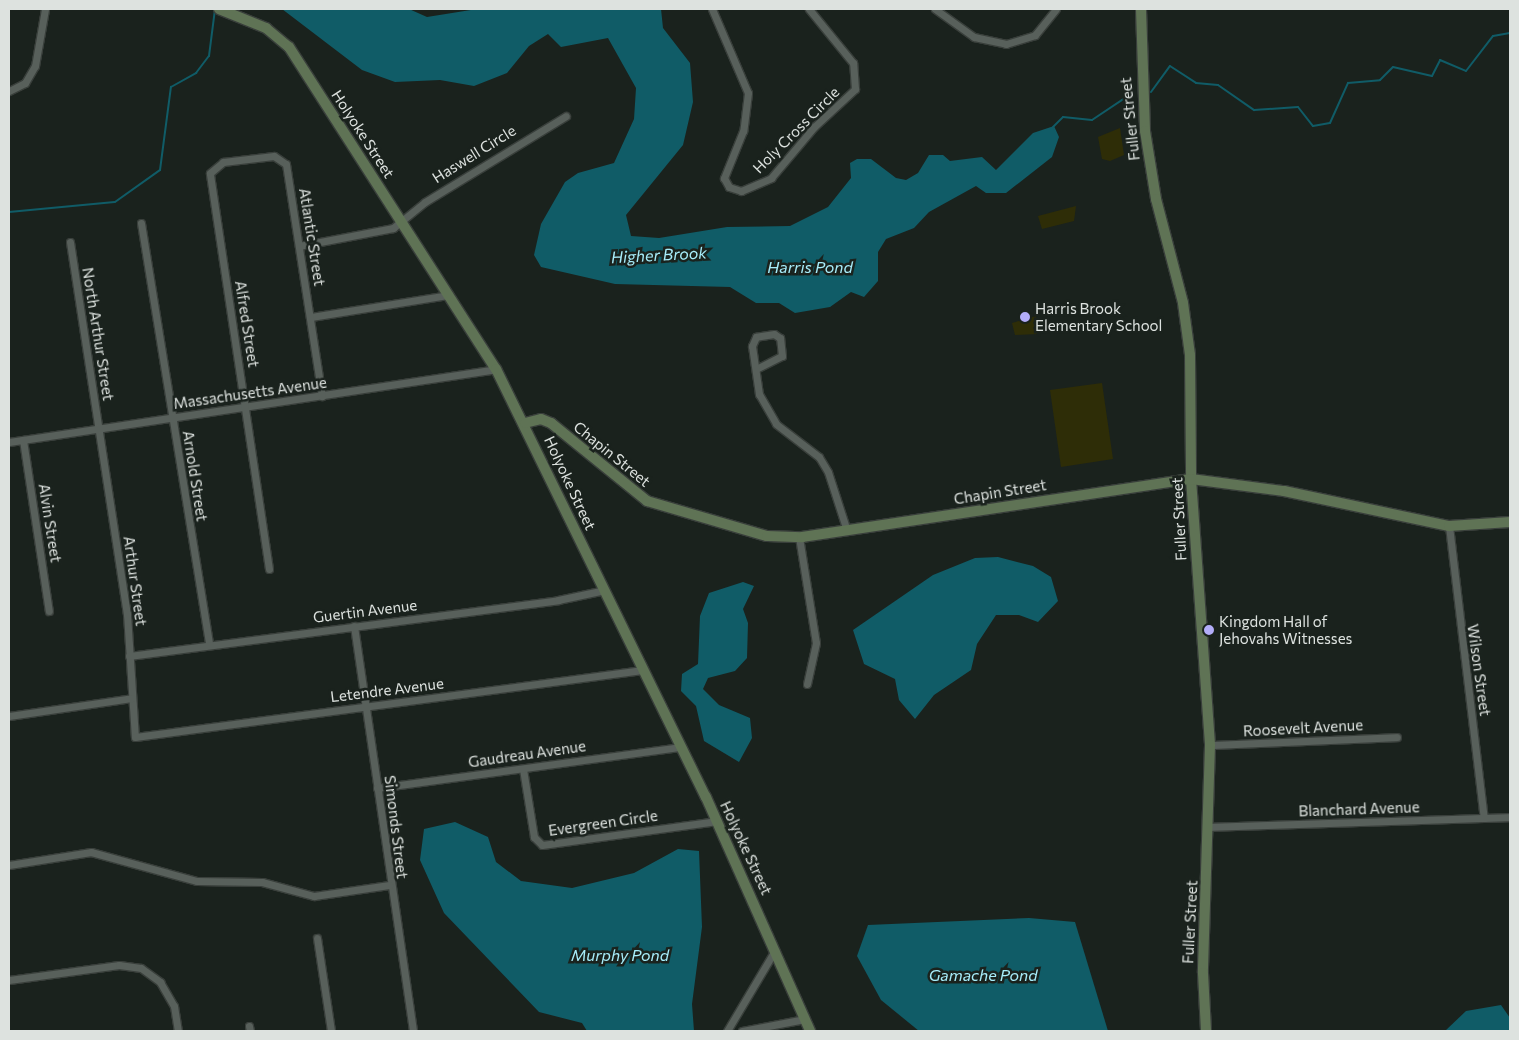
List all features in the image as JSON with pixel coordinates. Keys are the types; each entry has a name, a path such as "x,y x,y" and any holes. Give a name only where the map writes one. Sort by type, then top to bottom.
{"main road":[{"name":"Holyoke Street","path":"221,9 266,28 289,47 496,369 525,423 604,590 718,821 810,1031"},
{"name":"Fuller Street","path":"1141,9 1140,82 1147,149 1188,341 1191,479 1210,745 1209,827 1203,973 1206,1031"},
{"name":"Chapin Street","path":"525,423 541,419 551,423 625,487 667,510 767,536 798,537 847,531 1191,479 1284,491 1450,526 1510,522"}],"street":[{"path":"9,92 25,83 35,66 45,9"},
{"name":"Holy Cross Circle","path":"712,9 748,93 743,131 724,178 729,187 741,191 771,178 814,127 855,89 857,73 852,60 809,9"},
{"path":"935,9 974,37 1006,44 1035,35 1056,9"},
{"name":"Haswell Circle","path":"299,246 393,228 433,197 566,116"},
{"name":"Atlantic Street","path":"210,173 223,162 274,156 286,164 322,396"},
{"name":"Alfred Street","path":"210,173 269,569"},
{"name":"Arnold Street","path":"141,223 209,645"},
{"name":"North Arthur Street","path":"70,242 99,429"},
{"path":"311,317 448,294"},
{"path":"756,369 782,356 780,338 774,334 756,337 752,346 756,369 768,415 819,457 828,472 847,531"},
{"name":"Massachusetts Avenue","path":"9,442 496,369"},
{"name":"Arthur Street","path":"99,429 129,656 135,737"},
{"name":"Alvin Street","path":"23,440 49,611"},
{"name":"Wilson Street","path":"1450,526 1484,818"},
{"path":"798,537 816,643 807,684"},
{"name":"Guertin Avenue","path":"129,656 604,590"},
{"name":"Simonds Street","path":"354,626 389,885 413,1031"},
{"name":"Letendre Avenue","path":"135,737 643,670"},
{"path":"9,716 132,698"},
{"name":"Roosevelt Avenue","path":"1210,745 1397,737"},
{"name":"Gaudreau Avenue","path":"377,788 681,747"},
{"name":"Evergreen Circle","path":"523,769 534,837 542,845 718,821"},
{"name":"Blanchard Avenue","path":"1209,827 1510,817"},
{"path":"9,865 91,852 197,881 262,882 314,896 389,885"},
{"path":"317,938 331,1031"},
{"path":"775,950 728,1029 742,1031 805,1019"},
{"path":"9,980 119,965 141,968 160,982 174,1006 178,1031"}],"shaded area":[{"path":"1120,128 1124,155 1110,161 1102,159 1098,137"},
{"path":"1076,206 1074,221 1042,229 1038,216"},
{"path":"1036,316 1038,334 1015,335 1012,323"},
{"path":"1102,383 1113,459 1061,467 1050,390"}],"water":[{"name":"Harris Pond","path":"282,9 409,9 427,17 477,9 661,9 663,28 690,63 693,102 683,145 626,215 631,236 659,238 727,227 790,226 828,207 851,178 850,163 857,159 871,159 896,178 906,180 918,173 929,155 943,155 950,161 982,157 996,170 1033,133 1054,126 1059,137 1052,157 1006,193 986,193 976,186 929,212 914,228 886,239 878,252 878,281 864,297 851,292 830,307 795,313 779,303 756,303 730,287 615,284 541,267 534,255 541,224 565,182 578,173 614,163 634,119 636,88 608,38 561,47 548,34 529,46 507,73 474,86 440,80 395,82 362,70"},
{"path":"998,557 1033,566 1051,577 1058,601 1038,622 1019,615 996,615 977,644 971,670 934,695 915,719 899,700 895,679 864,664 853,630 933,575 975,558"},
{"path":"743,582 754,586 743,609 748,623 747,658 735,671 708,678 703,689 719,705 750,718 752,738 739,762 704,741 696,706 681,691 682,674 698,664 700,616 709,593"},
{"name":"Murphy Pond","path":"455,822 488,837 496,862 521,881 572,888 634,873 678,849 699,851 702,927 692,1004 694,1031 587,1031 582,1023 539,1012 444,913 420,860 424,829"},
{"name":"Gamache Pond","path":"1029,918 1075,922 1108,1031 919,1031 881,1000 857,956 868,925"},
{"path":"1501,1005 1510,1018 1510,1031 1445,1031 1466,1011"}],"waterway":[{"name":"Higher Brook","path":"9,212 115,202 160,170 171,87 196,73 209,56 215,9"},
{"name":"Higher Brook","path":"1151,92 1170,66 1196,83 1218,85 1254,110 1298,107 1313,126 1330,123 1348,83 1380,80 1393,67 1432,76 1440,60 1466,71 1493,36 1510,33"},
{"name":"Higher Brook","path":"1053,127 1063,117 1092,120 1131,94"}],"place":[{"name":"Harris Brook Elementary School","path":"1025,317"},
{"name":"Kingdom Hall of Jehovahs Witnesses","path":"1209,630"}]}
